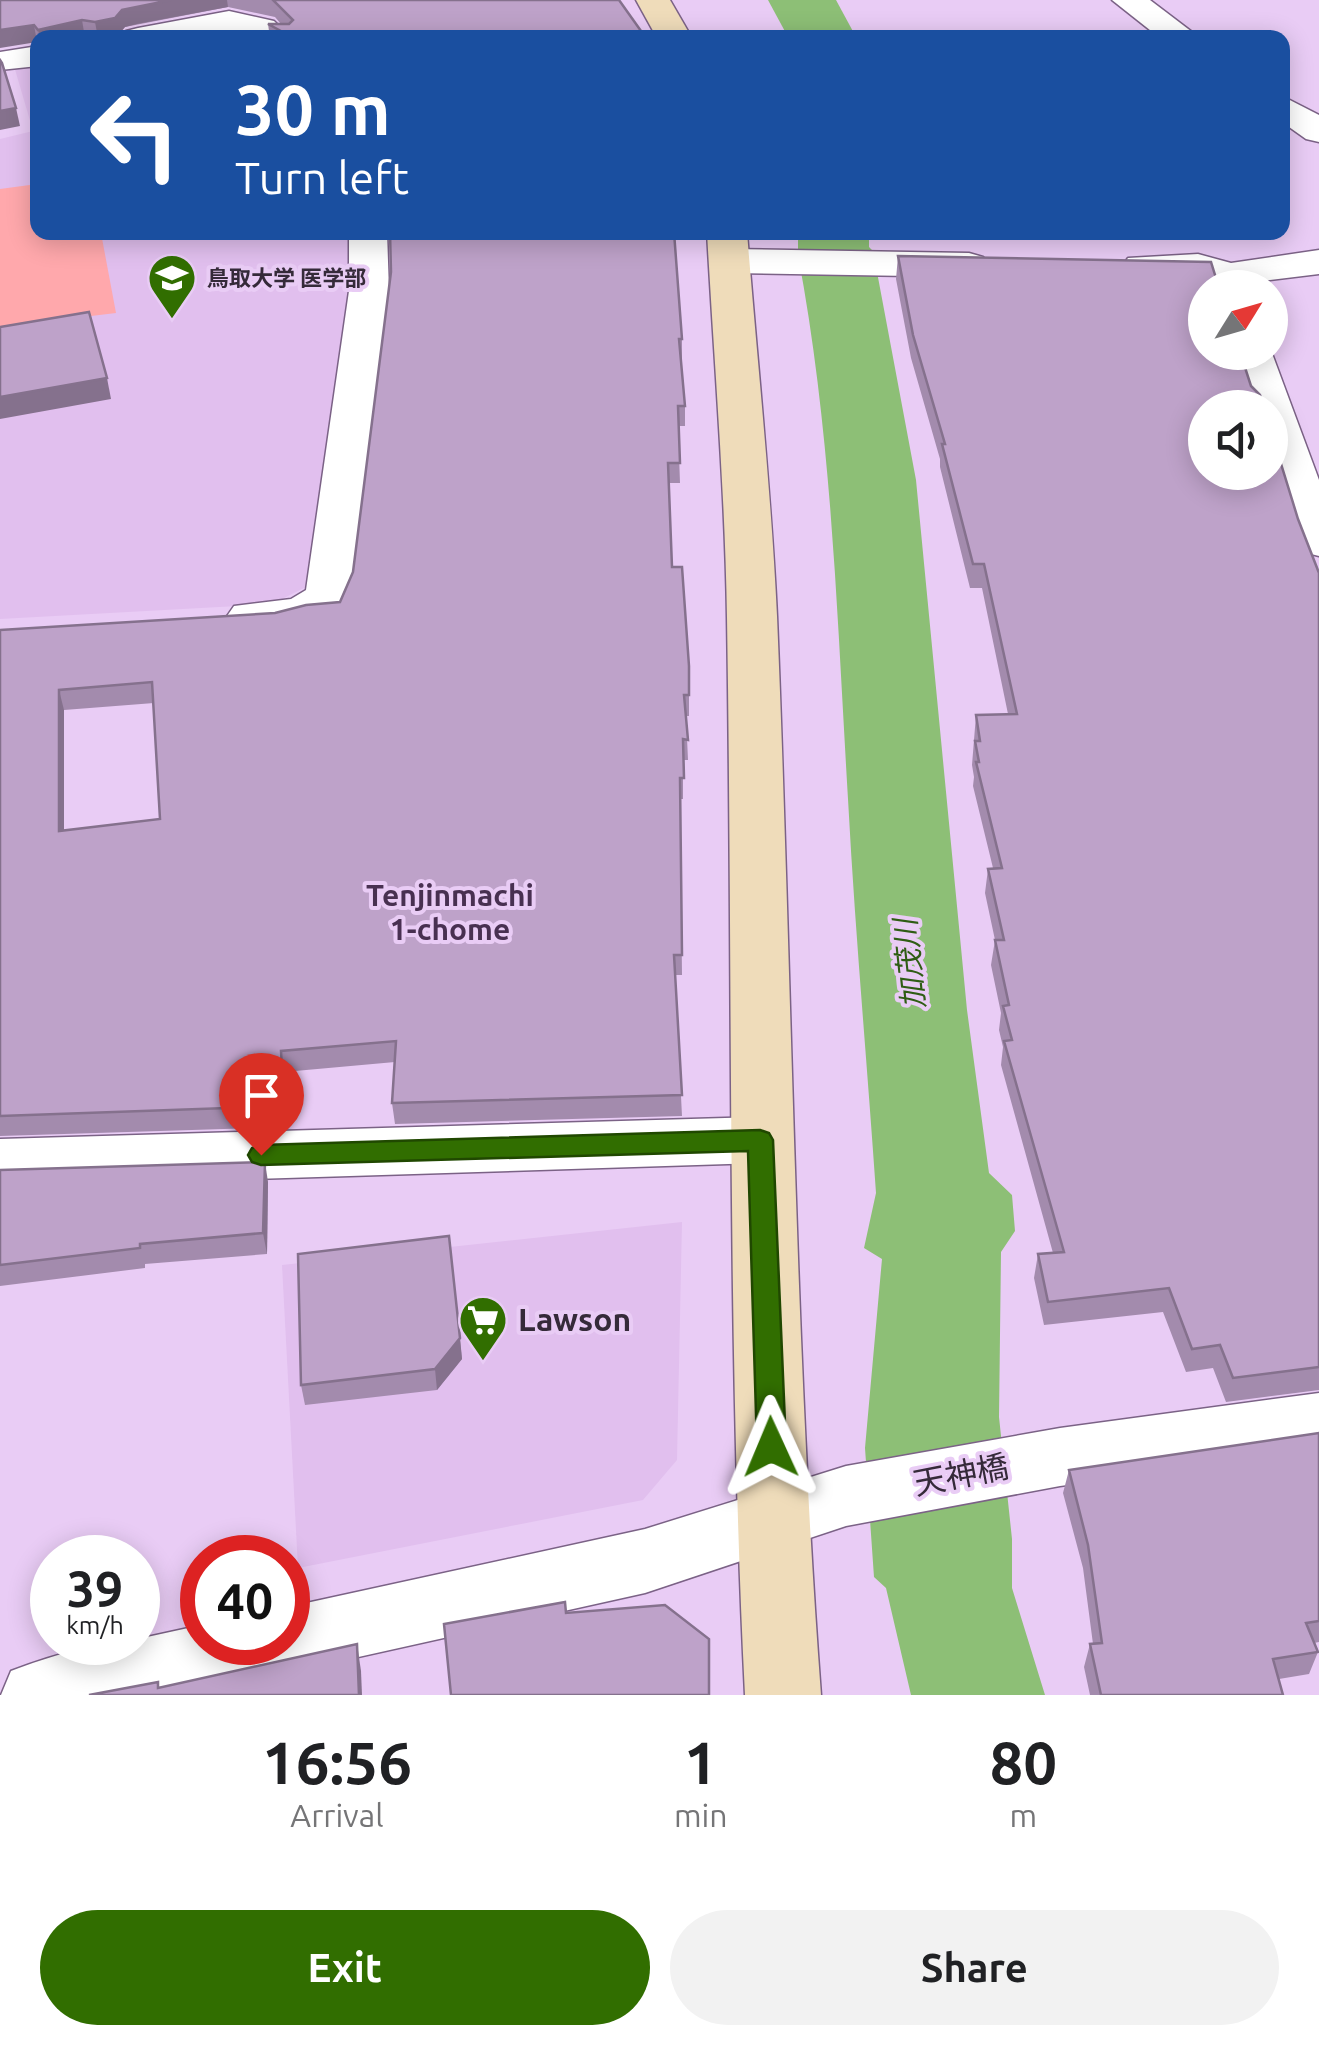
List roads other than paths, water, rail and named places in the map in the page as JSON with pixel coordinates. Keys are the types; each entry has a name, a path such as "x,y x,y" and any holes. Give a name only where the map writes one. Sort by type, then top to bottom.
{"street":[{"path":"654,0 671,30"},
{"path":"1128,0 1171,30"},
{"path":"183,30 239,20 260,24 266,30"},
{"path":"1290,111 1319,130"},
{"path":"218,618 304,610 323,602 329,592 370,291 368,240"},
{"path":"783,1695 772,1518 760,1140 745,252 883,264 1001,265"},
{"path":"1256,270 1319,262"},
{"path":"1100,266 1198,266 1206,270"},
{"path":"1258,370 1319,542"},
{"path":"0,1163 760,1140"},
{"name":"天神橋","path":"310,1635 645,1561 772,1518 862,1494 1060,1457 1319,1422"},
{"path":"37,1695 180,1663"}],"water":[{"path":"768,0 836,0 852,30 784,30"},
{"name":"加茂川","path":"798,240 869,240 869,247 878,256 877,272 916,480 967,1010 989,1173 1012,1195 1015,1231 1001,1252 999,1417 1012,1539 1012,1588 1045,1695 911,1695 886,1588 874,1577 865,1448 882,1259 864,1248 876,1193 826,458"}],"place":[{"name":"鳥取大学 医学部","path":"172,320"},
{"name":"Lawson","path":"483,1362"}],"district":[{"name":"Tenjinmachi 1-chome","path":"450,913"}]}
